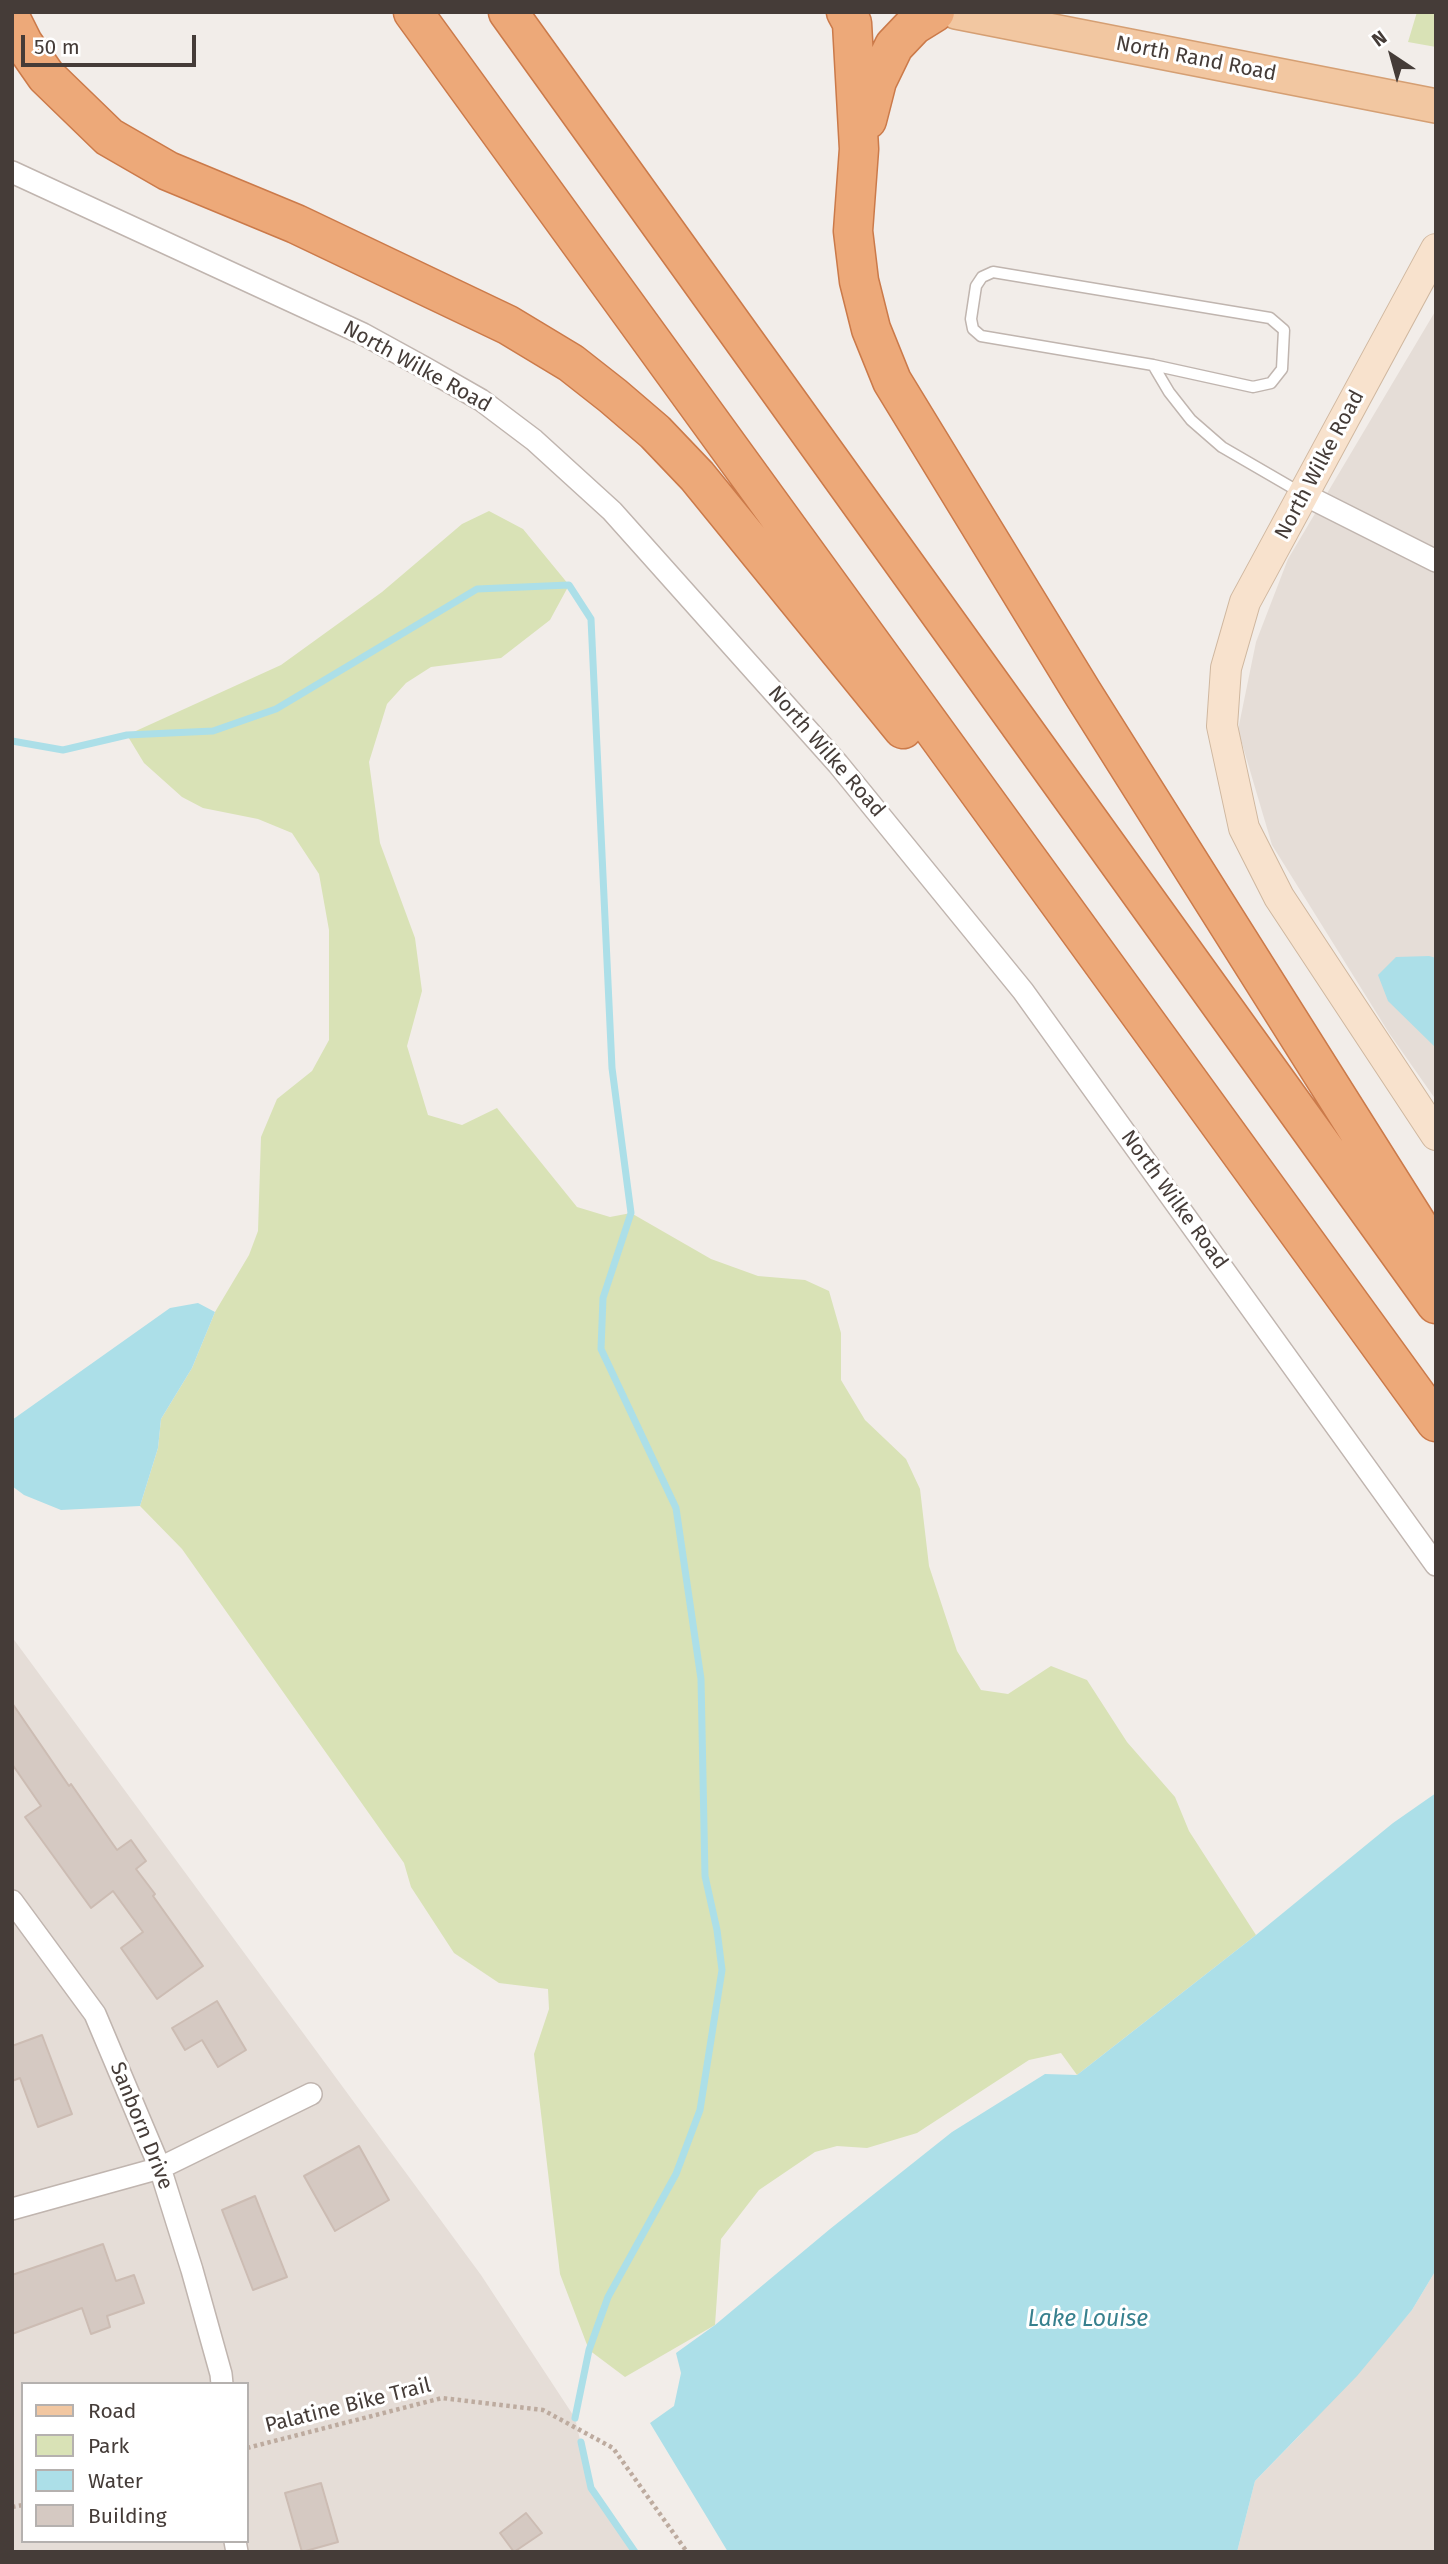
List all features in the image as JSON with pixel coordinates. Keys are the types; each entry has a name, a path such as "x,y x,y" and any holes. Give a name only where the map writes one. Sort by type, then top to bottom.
{"highway":[{"path":"413,12 1436,1422"},
{"path":"846,12 852,23 859,149 853,231 859,281 871,329 892,381 1089,703 1436,1254"},
{"path":"859,149 877,81 894,46 914,25 935,12"},
{"path":"510,15 1436,1304"},
{"path":"12,21 23,43 46,76 109,137 168,171 296,224 508,325 571,363 655,432 698,476 1175,1063"}],"main road":[{"name":"North Rand Road","path":"956,12 1436,106"}],"street":[{"name":"North Wilke Road","path":"12,172 363,334 425,368 481,400 534,440 612,511 838,764 1023,991 1436,1565"},
{"name":"North Wilke Road","path":"1436,249 1245,602 1226,668 1222,726 1244,828 1279,897 1436,1135"},
{"path":"1305,495 1436,561"},
{"name":"Sanborn Drive","path":"12,1901 94,2014 160,2168 221,2379"},
{"path":"12,2209 160,2168 311,2094"}],"lane":[{"path":"1153,365 1253,387 1271,383 1282,369 1284,330 1270,318 993,272 982,277 976,286 971,319 973,329 981,336 1153,365 1191,420 1222,447 1305,495"}],"path":[{"name":"Palatine Bike Trail","path":"248,2448 442,2398 542,2410 613,2448 687,2552"}],"shaded area":[{"path":"1436,310 1436,1100 1389,1033 1272,845 1238,730 1256,642 1288,559"},
{"path":"12,1637 481,2275 575,2418 591,2488 635,2552 12,2552"},
{"path":"1436,2270 1436,2552 1237,2552 1255,2481 1412,2310"}],"green space":[{"path":"1417,12 1436,12 1436,47 1408,42"},
{"path":"489,511 523,529 569,585 550,620 501,658 431,667 406,683 387,704 369,762 380,843 415,938 422,991 407,1046 428,1115 462,1125 497,1108 577,1207 610,1217 631,1213 711,1259 758,1276 805,1280 829,1291 841,1333 841,1380 865,1420 906,1459 920,1489 929,1566 957,1651 981,1690 1008,1694 1051,1666 1087,1680 1127,1742 1175,1797 1189,1831 1256,1935 1077,2075 1061,2053 1029,2060 917,2133 867,2148 837,2146 815,2152 759,2190 721,2239 715,2325 625,2377 589,2350 560,2274 534,2054 549,2009 548,1989 499,1983 454,1953 411,1887 404,1863 182,1549 140,1506 158,1448 161,1419 192,1368 215,1312 249,1255 258,1231 261,1137 277,1099 312,1071 329,1040 329,930 319,874 292,833 258,819 203,808 182,797 144,763 127,735 281,665 382,592 462,524"}],"water":[{"path":"1396,957 1436,958 1436,1048 1388,1001 1378,975"},
{"path":"198,1303 215,1312 192,1368 161,1419 158,1448 140,1506 61,1510 24,1495 12,1486 12,1420 170,1308"},
{"name":"Lake Louise","path":"1436,1793 1436,2270 1412,2310 1357,2376 1255,2481 1237,2552 728,2552 650,2423 674,2406 681,2373 676,2353 715,2325 952,2132 1045,2074 1077,2075 1256,1935 1393,1823"}],"building":[{"path":"12,1703 117,1850 131,1840 146,1861 136,1869 203,1966 157,1999 121,1948 143,1932 113,1891 91,1908 25,1817 41,1806 12,1764"},
{"path":"217,2001 246,2050 218,2067 202,2040 185,2050 172,2028"},
{"path":"42,2035 72,2114 38,2127 20,2078 12,2081 12,2046"},
{"path":"359,2146 389,2200 335,2231 304,2176"},
{"path":"255,2196 287,2277 253,2290 222,2210"},
{"path":"103,2244 116,2281 134,2275 144,2303 107,2316 110,2327 91,2334 82,2308 12,2334 12,2275"},
{"path":"321,2483 338,2542 302,2552 285,2493"},
{"path":"526,2513 542,2533 514,2552 500,2533"}],"waterway":[{"path":"12,741 63,750 127,735 213,731 276,709 477,589 569,585 591,619 612,1068 631,1213 603,1298 601,1349 676,1508 701,1679 705,1876 717,1930 722,1970 700,2110 676,2174 608,2297 589,2350 575,2418"},
{"path":"581,2442 591,2488 635,2552"}]}
